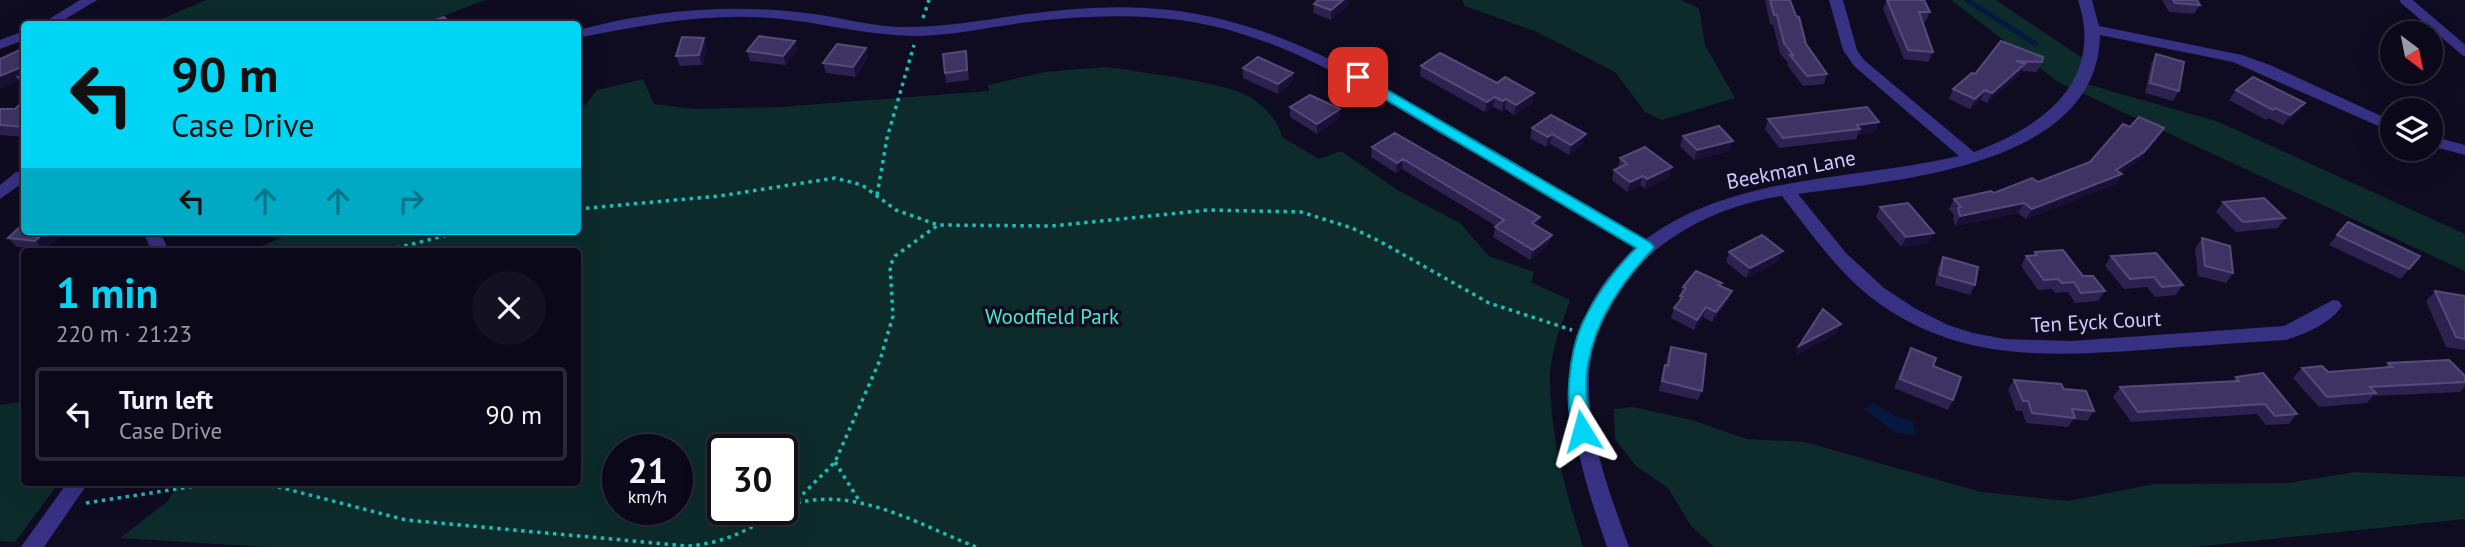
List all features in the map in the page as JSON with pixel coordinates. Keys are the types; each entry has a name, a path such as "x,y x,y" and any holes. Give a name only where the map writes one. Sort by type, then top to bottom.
{"street":[{"path":"52,21 90,0"},
{"path":"669,16 671,0"},
{"path":"1836,0 1850,50 1859,63 1971,158"},
{"name":"Beekman Lane","path":"1618,547 1587,455 1578,407 1577,380 1587,335 1612,285 1646,247 1674,228 1736,200 1923,170 1993,152 2027,136 2054,117 2084,78 2091,59 2094,29 2085,0"},
{"path":"581,33 669,16 764,13 918,32 972,28 1072,14 1189,8 1285,41 1323,58 1646,247"},
{"path":"2094,29 2237,58 2265,68 2380,121"},
{"path":"0,45 21,36"},
{"path":"2443,144 2465,150"},
{"path":"0,174 21,176"},
{"path":"0,194 21,178"},
{"name":"Ten Eyck Court","path":"1786,190 1835,252 1877,293 1947,331 2000,346 2057,350 2286,333 2312,321 2333,306"},
{"path":"32,547 76,486"}],"lane":[{"path":"2405,0 2465,51"}],"path":[{"path":"921,24 929,0"},
{"path":"877,195 889,124 916,38"},
{"path":"581,209 719,196 835,178 862,185 896,210 938,225 1052,226 1208,210 1301,212 1352,228 1381,242 1489,303 1587,335"},
{"path":"798,499 835,462 889,336 893,316 890,266 895,257 938,225"},
{"path":"397,248 447,235"},
{"path":"835,462 859,502"},
{"path":"63,505 92,503 189,486"},
{"path":"269,486 406,520 687,546 718,543 757,525"},
{"path":"798,500 839,499 859,502 976,547"}],"green space":[{"path":"206,0 485,0 430,21 157,21"},
{"path":"1462,0 1680,0 1699,8 1705,45 1735,98 1662,120 1645,112 1615,72 1537,32 1465,6"},
{"path":"1951,0 1996,0 2084,59 2076,81 2219,122 2465,234 2465,271 2058,82"},
{"name":"Woodfield Park","path":"1107,67 1202,82 1238,92 1250,97 1265,109 1278,125 1282,137 1319,159 1341,151 1399,191 1460,223 1489,256 1534,272 1531,282 1570,300 1552,358 1551,400 1560,464 1583,547 266,547 120,538 168,501 176,486 581,486 581,248 257,248 287,235 581,235 581,106 586,104 597,90 643,79 654,104 694,109 779,107 989,91 988,85 1045,72"},
{"path":"21,402 21,486 57,486 15,542 0,541 0,405"},
{"path":"1633,407 1692,420 1747,439 1805,442 1981,492 2068,501 2154,484 2288,483 2355,472 2465,477 2465,519 2195,547 1714,547 1691,526 1668,488 1636,466 1615,439 1614,409"}],"water":[{"path":"1873,403 1895,416 1913,421 1915,435 1897,433 1866,411"}],"building":[{"path":"1318,0 1343,0 1331,10 1314,4"},
{"path":"1770,0 1790,0 1796,16 1799,17 1806,44 1827,74 1807,76 1790,55 1793,55 1784,43"},
{"path":"1887,0 1924,0 1930,12 1919,12 1933,52 1908,50"},
{"path":"2173,0 2197,0 2200,5 2175,3"},
{"path":"444,17 449,21 433,21"},
{"path":"759,36 795,41 783,56 747,51"},
{"path":"682,37 704,38 699,55 676,56"},
{"path":"2001,41 2043,57 2042,62 2016,61 2025,64 1992,93 1985,90 1975,99 1953,89 1972,73 1975,74"},
{"path":"837,44 866,48 853,67 823,63"},
{"path":"21,49 21,67 0,76 0,59"},
{"path":"966,51 967,70 945,73 943,54"},
{"path":"1440,53 1497,83 1505,77 1534,93 1516,105 1495,97 1487,102 1421,66"},
{"path":"2156,54 2184,62 2179,91 2150,83"},
{"path":"1258,57 1293,73 1278,84 1243,68"},
{"path":"2253,77 2305,103 2290,115 2275,108 2273,110 2236,90"},
{"path":"1310,95 1340,109 1317,124 1290,107"},
{"path":"21,104 21,127 0,125 0,109 15,109"},
{"path":"1867,107 1879,122 1857,125 1860,129 1783,138 1768,119"},
{"path":"1551,115 1586,134 1571,145 1552,134 1548,137 1532,128"},
{"path":"2139,117 2164,128 2144,152 2116,170 2122,174 2032,209 2024,203 1960,216 1958,208 1961,207 1954,199 1991,191 1994,193 2032,178 2038,182 2090,162 2123,124 2130,127"},
{"path":"1719,126 1733,141 1697,150 1683,136"},
{"path":"1395,133 1540,217 1532,223 1552,235 1533,250 1495,227 1504,220 1403,159 1397,163 1372,147"},
{"path":"1645,147 1672,167 1647,179 1643,176 1630,182 1614,170 1627,164 1620,158"},
{"path":"2264,198 2285,218 2243,222 2223,202"},
{"path":"1908,203 1934,233 1906,237 1880,207"},
{"path":"2348,222 2420,256 2409,269 2337,235"},
{"path":"21,226 21,235 42,235 35,241 8,238"},
{"path":"1762,235 1783,251 1750,268 1729,252"},
{"path":"2202,238 2230,246 2233,273 2205,266"},
{"path":"2063,250 2083,276 2093,276 2105,291 2081,293 2074,282 2044,280 2026,256 2037,255 2035,252"},
{"path":"2156,253 2183,285 2162,287 2154,277 2130,279 2111,256"},
{"path":"1943,257 1978,267 1975,285 1940,275"},
{"path":"1696,271 1722,283 1718,285 1732,291 1716,312 1706,307 1697,320 1674,308 1683,297 1680,296 1686,288 1683,287"},
{"path":"2435,291 2465,296 2465,339 2456,337"},
{"path":"1823,309 1841,324 1799,346"},
{"path":"1671,347 1706,354 1702,391 1662,381"},
{"path":"1911,348 1936,358 1933,366 1961,377 1953,400 1900,379"},
{"path":"2449,360 2465,376 2465,382 2370,387 2376,393 2327,397 2302,368 2322,366 2328,372 2392,367 2388,363"},
{"path":"2263,373 2297,414 2275,416 2265,404 2138,412 2120,387 2239,381 2236,377"},
{"path":"2014,380 2061,384 2064,389 2086,391 2094,411 2072,409 2075,418 2032,413 2028,401 2023,401"}],"waterway":[{"path":"1967,0 2036,44"}],"route":[{"path":"1358,77 1646,247 1620,274 1590,326 1577,380 1582,431"}]}
